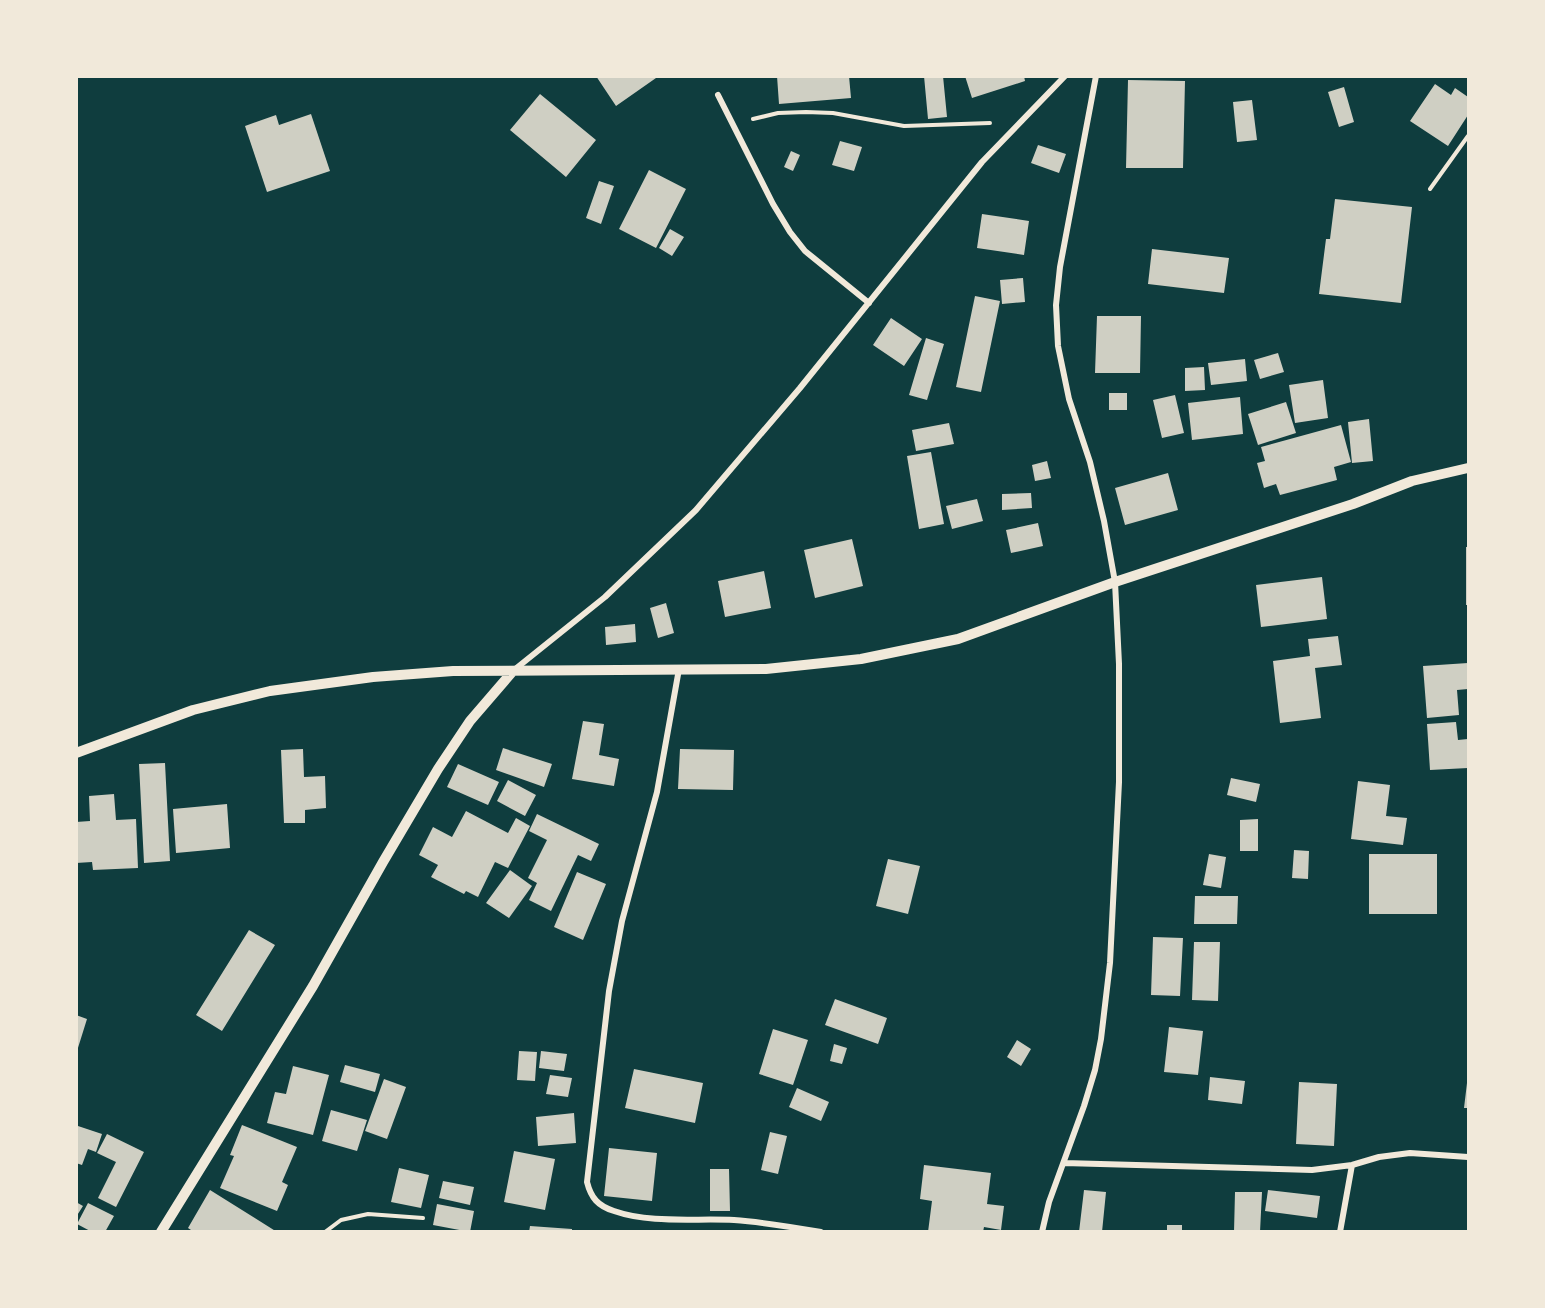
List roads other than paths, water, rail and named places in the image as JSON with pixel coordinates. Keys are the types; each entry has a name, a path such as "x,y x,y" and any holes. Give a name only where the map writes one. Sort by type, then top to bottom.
{"street":[{"path":"161,1232 313,986 382,862 470,721 513,671 605,597 696,510 800,388 982,162 1065,76"},
{"path":"1042,1232 1049,1202 1095,1070 1110,963 1119,760 1119,663 1115,582 1090,462 1069,399 1058,346 1056,304 1060,267 1096,76"},
{"path":"718,95 773,204 790,232 805,251 869,303"},
{"path":"76,753 193,710 270,691 373,677 453,671 766,669 872,657 958,639 1115,582 1353,504 1412,481 1468,468"},
{"path":"679,669 657,792 622,921 609,991 587,1182 592,1198 599,1204 614,1211 641,1217 736,1220 821,1232"},
{"path":"1064,1163 1312,1170 1352,1165 1379,1157 1410,1152 1468,1158"},
{"path":"1340,1232 1352,1165"}]}
